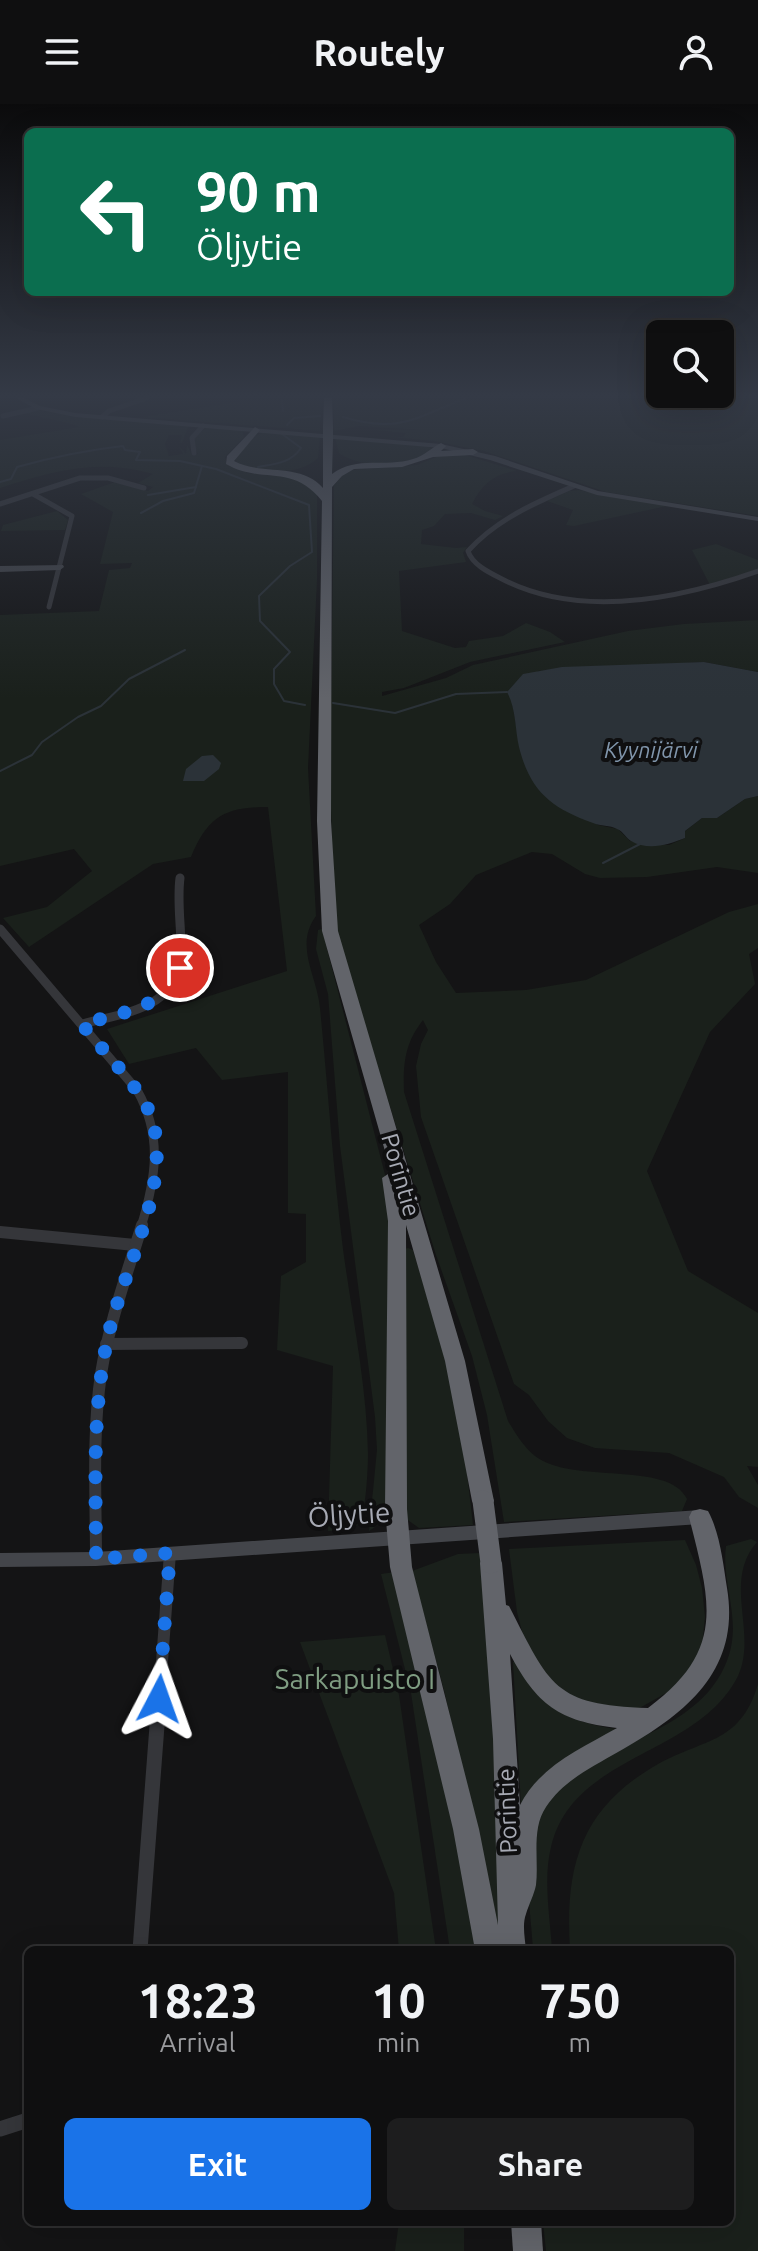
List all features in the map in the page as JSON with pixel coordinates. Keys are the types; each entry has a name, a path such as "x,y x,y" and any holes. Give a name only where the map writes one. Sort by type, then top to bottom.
{"highway":[{"name":"Porintie","path":"327,498 324,718 327,908 335,954 455,1361 483,1501 496,1603 505,1739 512,1946"},
{"path":"388,1132 386,1151 397,1221 398,1537 401,1567 466,1829 488,1946"},
{"path":"511,1917 522,1890 525,1825 537,1798 570,1768 636,1731 690,1689 706,1669 714,1649 718,1606 700,1517"},
{"path":"496,1603 528,1666 548,1694 561,1704 587,1715 649,1718"},
{"path":"526,2226 528,2251"}],"street":[{"path":"0,504 19,498"},
{"path":"40,498 72,516 49,607"},
{"path":"549,498 498,523 468,551 469,556 492,575 515,585 590,599 670,597 758,571"},
{"path":"625,498 758,519"},
{"path":"0,569 60,567"},
{"path":"82,1024 145,1006 166,993 175,983 180,968 180,878"},
{"path":"0,929 137,1090 153,1124 157,1160 155,1180 106,1344 96,1430 96,1559"},
{"path":"0,1232 135,1245"},
{"path":"106,1344 242,1343"},
{"name":"Öljytie","path":"0,1560 96,1559 700,1517"},
{"path":"140,1946 170,1553"},
{"path":"0,2129 24,2121"}],"green space":[{"path":"88,498 317,498 317,580 308,768 316,916 307,938 307,950 320,1008 339,1219 367,1428 365,1503 361,1520 352,1528 328,1531 333,1366 277,1350 281,1276 306,1262 306,1214 288,1213 288,1072 222,1080 196,1048 129,1064 107,1029 287,971 268,807 240,809 220,817 204,832 191,857 153,864 29,947 3,918 47,907 92,871 74,849 0,866 0,615 99,611 109,570 130,568 132,563 100,564 113,512"},
{"path":"334,498 476,498 472,504 503,516 495,520 471,513 445,514 434,526 422,530 421,544 467,547 463,553 466,562 399,571 402,631 455,648 466,647 469,641 503,636 526,623 550,632 565,642 470,662 404,688 382,692 382,696 446,678 473,665 628,631 758,620 758,672 704,662 538,671 512,701 520,748 598,825 618,829 630,841 669,845 685,838 684,832 702,818 717,818 745,799 758,796 758,873 717,867 647,877 600,878 585,874 552,854 532,852 476,875 450,904 419,925 436,962 456,993 526,990 586,980 729,912 758,904 758,948 749,954 755,984 710,1032 647,1171 688,1271 758,1313 758,1467 747,1466 758,1485 758,1508 739,1497 724,1477 669,1453 595,1448 567,1438 548,1421 529,1395 514,1384 421,1117 416,1066 428,1030 423,1020 406,1054 404,1092 508,1421 531,1452 551,1465 661,1480 677,1487 687,1499 682,1511 504,1522 487,1415 472,1356 436,1255 342,952 334,913 330,778"},
{"path":"553,498 624,498 667,506 574,526 566,525 573,510 547,501"},
{"path":"645,498 758,498 758,516"},
{"path":"57,511 68,520 65,530 1,531 3,525"},
{"path":"716,544 758,560 758,569 710,585 692,550"},
{"path":"322,929 392,1202 387,1519 369,1531 377,1450 375,1417 340,1146 328,994 316,949 318,930"},
{"path":"405,1249 413,1250 443,1350 462,1430 473,1525 419,1528 405,1518"},
{"path":"751,1539 757,1542 747,1557 742,1574 744,1642 738,1676 719,1703 695,1724 609,1773 584,1792 564,1816 549,1859 552,1946 533,1946 528,1862 533,1834 547,1802 570,1778 689,1709 713,1686 729,1655 733,1627 726,1546"},
{"path":"685,1540 702,1588 705,1617 702,1646 690,1670 668,1692 627,1715 607,1714 551,1685 525,1643 517,1612 509,1549"},
{"path":"480,1553 494,1725 500,1935 444,1690 412,1571 458,1554"},
{"path":"395,1572 480,1946 449,1946 411,1693 381,1574"},
{"name":"Sarkapuisto I","path":"385,1635 399,1695 435,1946 399,1946 394,1893 300,1642"},
{"path":"516,1660 535,1690 556,1710 582,1722 616,1729 521,1806 513,1662"},
{"path":"758,1684 758,2251 546,2251 543,2226 734,2226 734,1946 570,1946 569,1921 570,1893 582,1845 608,1803 653,1767 730,1730 750,1704"},
{"path":"398,2226 464,2226 464,2251 395,2251"}],"water":[{"name":"Kyynijärvi","path":"704,662 758,672 758,796 745,799 717,818 702,818 685,831 685,838 651,846 638,844 621,831 565,811 536,786 519,747 507,692 523,674 562,667"},
{"path":"213,755 221,763 219,769 204,781 183,781 186,769 202,756"}],"waterway":[{"path":"141,513 174,498"},
{"path":"291,498 309,505 312,552 290,566 259,596 260,621 290,652 274,669 274,684 284,701 305,705"},
{"path":"0,771 32,755 42,742 78,717 101,706 129,679 185,650"},
{"path":"333,703 395,713 456,694 507,692"},
{"path":"603,863 640,844"}],"route":[{"path":"159,1699 170,1553 96,1559 96,1430 106,1344 155,1180 157,1147 153,1124 144,1101 82,1024 157,1000 175,983 180,968"}]}
